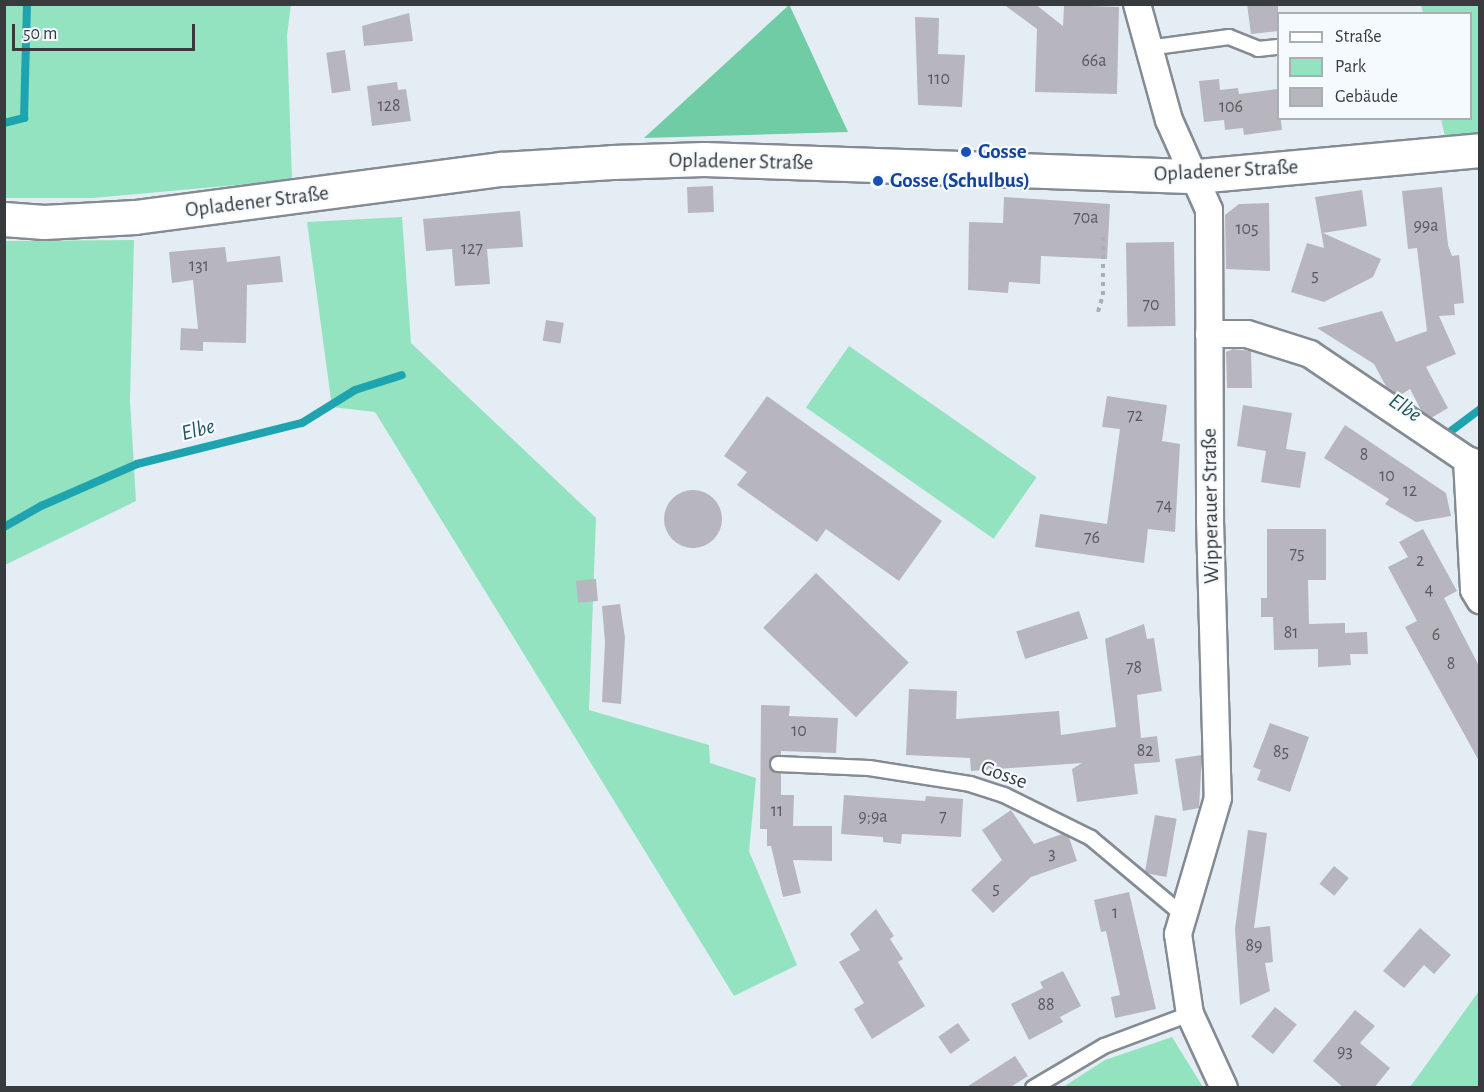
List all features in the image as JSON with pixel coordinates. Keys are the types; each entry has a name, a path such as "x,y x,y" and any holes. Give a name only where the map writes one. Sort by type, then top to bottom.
{"main road":[{"name":"Opladener Straße","path":"4,219 135,217 502,169 612,162 704,159 1197,176 1479,150"}],"street":[{"name":"Wipperauer Straße","path":"1137,4 1175,138 1197,176 1209,210 1210,520 1218,798 1215,820 1182,914 1179,945 1191,1014 1224,1088"},
{"path":"1209,334 1247,334 1310,354 1473,462 1474,590 1479,600"}],"lane":[{"path":"1148,48 1229,37 1258,49 1277,47"},
{"name":"Gosse","path":"778,764 869,768 970,784 1004,795 1091,838 1182,914"},
{"path":"1033,1088 1104,1046 1191,1014"}],"path":[{"path":"1098,312 1103,295 1103,232"}],"green space":[{"path":"5,5 291,5 287,35 292,180 93,198 5,198"},
{"path":"789,5 848,132 644,138"},
{"path":"1421,5 1479,5 1479,133 1445,137 1441,120 1472,120 1472,12 1423,12"},
{"path":"402,217 411,343 596,518 589,710 709,745 710,763 756,778 749,851 797,965 734,996 375,412 332,407 307,222"},
{"path":"134,240 130,401 136,501 5,565 5,241"},
{"path":"849,346 1037,477 994,539 806,407"},
{"path":"1479,991 1479,1087 1409,1087 1413,1083"},
{"path":"1172,1037 1203,1087 1063,1087 1105,1060"}],"building":[{"path":"1003,4 1035,4 1063,26 1064,5 1119,7 1117,94 1035,92 1037,29"},
{"path":"1247,4 1278,4 1277,31 1251,34"},
{"path":"409,13 413,41 364,46 362,26"},
{"path":"915,17 939,18 938,54 965,55 962,107 918,105"},
{"path":"345,50 351,91 332,93 326,53"},
{"path":"1219,79 1220,90 1238,88 1239,94 1277,89 1277,120 1281,120 1282,130 1244,135 1243,128 1225,130 1224,120 1204,122 1199,81"},
{"path":"397,82 398,90 406,89 411,121 372,126 367,86"},
{"path":"713,186 714,212 688,213 687,187"},
{"path":"1442,187 1448,245 1452,256 1459,255 1464,303 1454,304 1455,315 1439,316 1456,354 1426,367 1448,408 1431,418 1422,412 1410,389 1399,396 1387,388 1374,364 1317,328 1382,311 1396,342 1427,331 1417,248 1408,249 1402,191"},
{"path":"1362,190 1367,226 1323,233 1381,259 1373,277 1324,302 1291,292 1307,243 1324,248 1315,197"},
{"path":"1004,197 1110,204 1107,259 1041,256 1040,284 1009,282 1008,293 968,290 969,222 1003,223"},
{"path":"1269,203 1270,271 1226,269 1225,215 1239,204"},
{"path":"520,211 523,247 487,249 490,284 455,286 452,249 426,251 423,219"},
{"path":"1174,242 1175,326 1127,327 1126,243"},
{"path":"225,247 227,262 280,256 283,282 247,285 246,343 203,342 203,351 180,350 181,328 198,329 193,280 172,283 169,252"},
{"path":"546,320 564,323 560,344 543,341"},
{"path":"1233,349 1251,351 1252,388 1227,388 1226,352"},
{"path":"767,396 942,521 899,581 826,529 817,542 737,485 747,472 724,456"},
{"path":"1107,396 1167,405 1162,441 1180,444 1175,532 1148,529 1144,563 1035,547 1040,514 1107,524 1120,429 1102,427"},
{"path":"1243,405 1292,413 1286,449 1306,452 1300,488 1261,482 1266,451 1237,446"},
{"path":"1345,425 1446,493 1451,516 1416,522 1385,504 1389,499 1324,458"},
{"path":"693,490 709,495 717,503 722,519 717,535 709,543 693,548 677,543 669,535 664,519 669,503 677,495"},
{"path":"1267,529 1326,529 1326,580 1308,580 1309,624 1345,623 1345,633 1367,632 1368,654 1350,654 1351,665 1318,667 1318,649 1274,650 1273,617 1261,617 1261,598 1267,598"},
{"path":"1423,529 1457,591 1444,598 1479,666 1479,761 1405,627 1417,621 1388,567 1408,557 1399,542"},
{"path":"816,573 909,663 856,717 763,628"},
{"path":"596,579 598,601 578,603 576,581"},
{"path":"620,604 625,638 621,704 602,702 605,642 602,606"},
{"path":"1079,611 1088,639 1025,659 1016,631"},
{"path":"1144,624 1147,639 1154,638 1162,691 1137,695 1141,738 1157,736 1160,762 1134,764 1138,794 1077,802 1072,769 1082,763 971,771 970,758 906,755 909,689 957,691 956,719 1059,711 1061,735 1116,727 1105,639"},
{"path":"761,705 790,706 789,716 838,718 836,753 781,751 781,755 773,756 769,763 773,771 781,773 781,795 794,795 793,826 832,826 832,861 793,860 801,893 783,897 771,846 767,846 767,829 760,829"},
{"path":"1270,723 1309,737 1290,792 1257,780 1261,770 1253,767"},
{"path":"1202,755 1199,808 1183,811 1175,759"},
{"path":"844,795 925,801 926,796 963,799 961,837 902,834 901,844 883,842 883,837 841,834"},
{"path":"1011,810 1034,844 1062,834 1069,837 1077,861 1031,877 993,913 971,890 1002,860 982,830"},
{"path":"1155,815 1177,819 1166,877 1145,873"},
{"path":"1248,830 1267,833 1254,928 1270,926 1273,962 1265,963 1270,991 1240,1005 1235,929"},
{"path":"1334,866 1349,878 1334,896 1320,884"},
{"path":"1129,892 1156,1009 1115,1018 1111,997 1120,995 1106,931 1101,932 1094,900"},
{"path":"876,909 894,936 890,939 903,959 898,962 925,1006 872,1039 854,1009 864,1003 839,962 860,950 850,934"},
{"path":"1420,928 1451,955 1434,974 1424,965 1404,988 1383,971"},
{"path":"1063,971 1081,1006 1060,1017 1063,1022 1029,1040 1011,1004 1043,988 1040,982"},
{"path":"1275,1007 1297,1025 1273,1054 1251,1037"},
{"path":"1355,1010 1375,1026 1360,1043 1390,1068 1374,1088 1344,1088 1313,1061"},
{"path":"958,1023 970,1040 950,1054 938,1037"},
{"path":"1015,1056 1028,1076 1009,1088 965,1088"}],"waterway":[{"path":"4,123 24,118 27,4"},
{"name":"Elbe","path":"4,527 41,506 137,464 302,423 355,390 402,375"},
{"name":"Elbe","path":"1451,431 1480,409"}],"place":[{"name":"Gosse","path":"966,152"},
{"name":"Gosse (Schulbus)","path":"878,181"}]}
